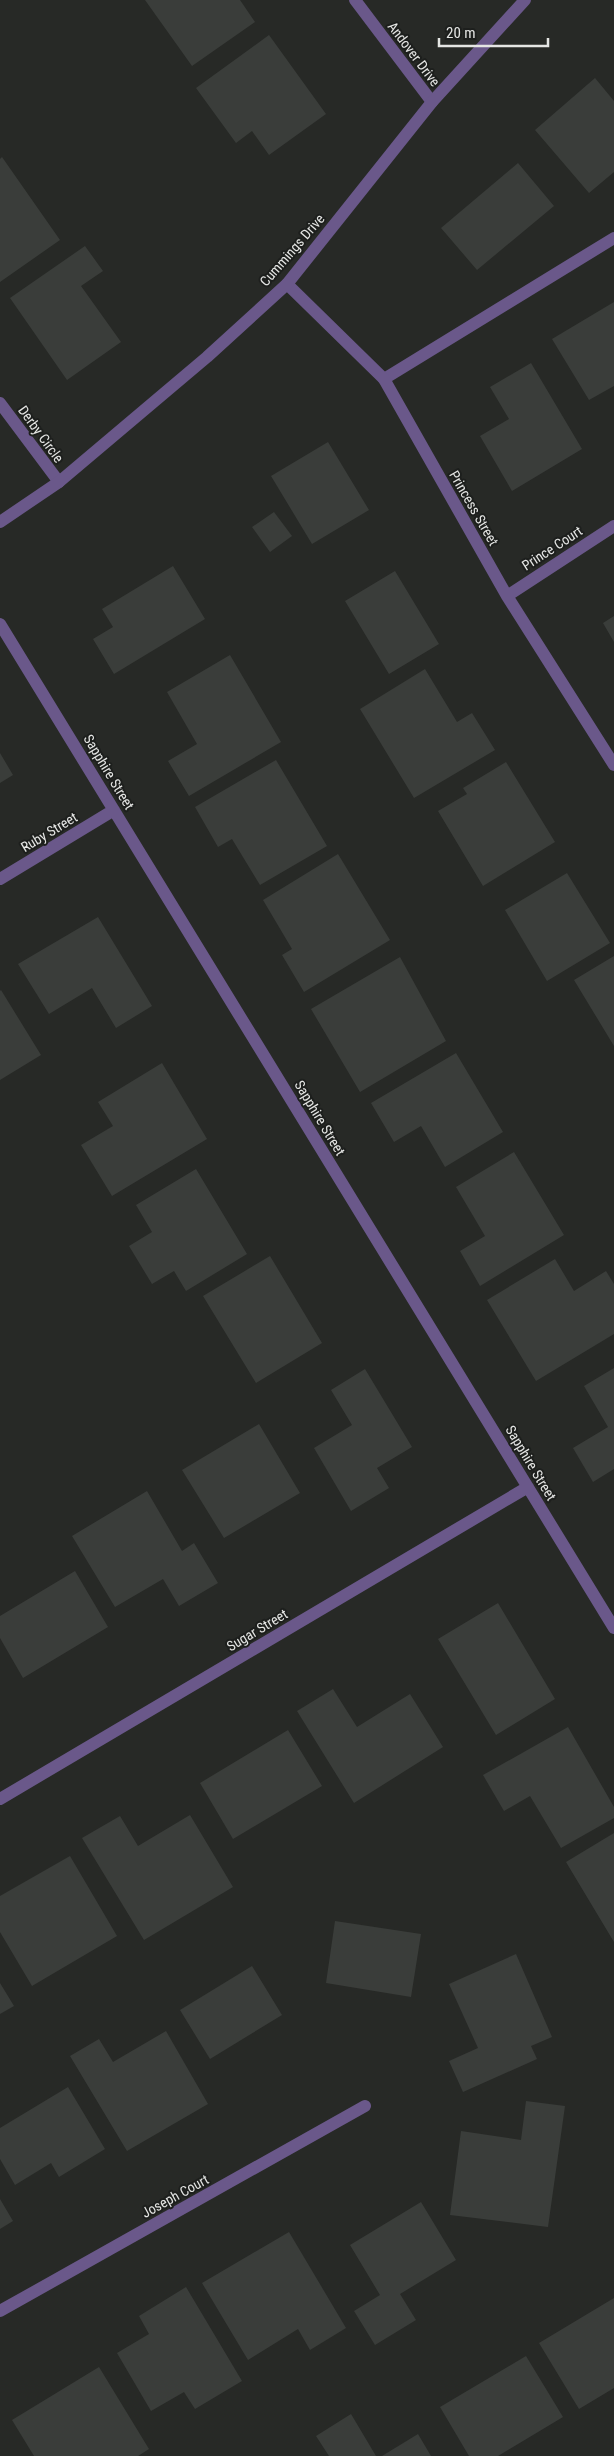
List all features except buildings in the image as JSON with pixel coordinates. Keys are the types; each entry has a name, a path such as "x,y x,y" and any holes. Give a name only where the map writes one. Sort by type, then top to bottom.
{"street":[{"name":"Andover Drive","path":"354,0 432,102"},
{"name":"Cummings Drive","path":"0,522 58,482 207,357 287,284 432,102 525,0"},
{"path":"384,379 614,238"},
{"name":"Princess Street","path":"287,284 384,379 507,596 614,765"},
{"name":"Derby Circle","path":"0,402 58,482"},
{"name":"Prince Court","path":"507,596 614,526"},
{"name":"Sapphire Street","path":"0,624 614,1628"},
{"name":"Ruby Street","path":"0,879 114,810"},
{"name":"Sugar Street","path":"0,1799 528,1487"},
{"name":"Joseph Court","path":"0,2312 365,2106"}]}
